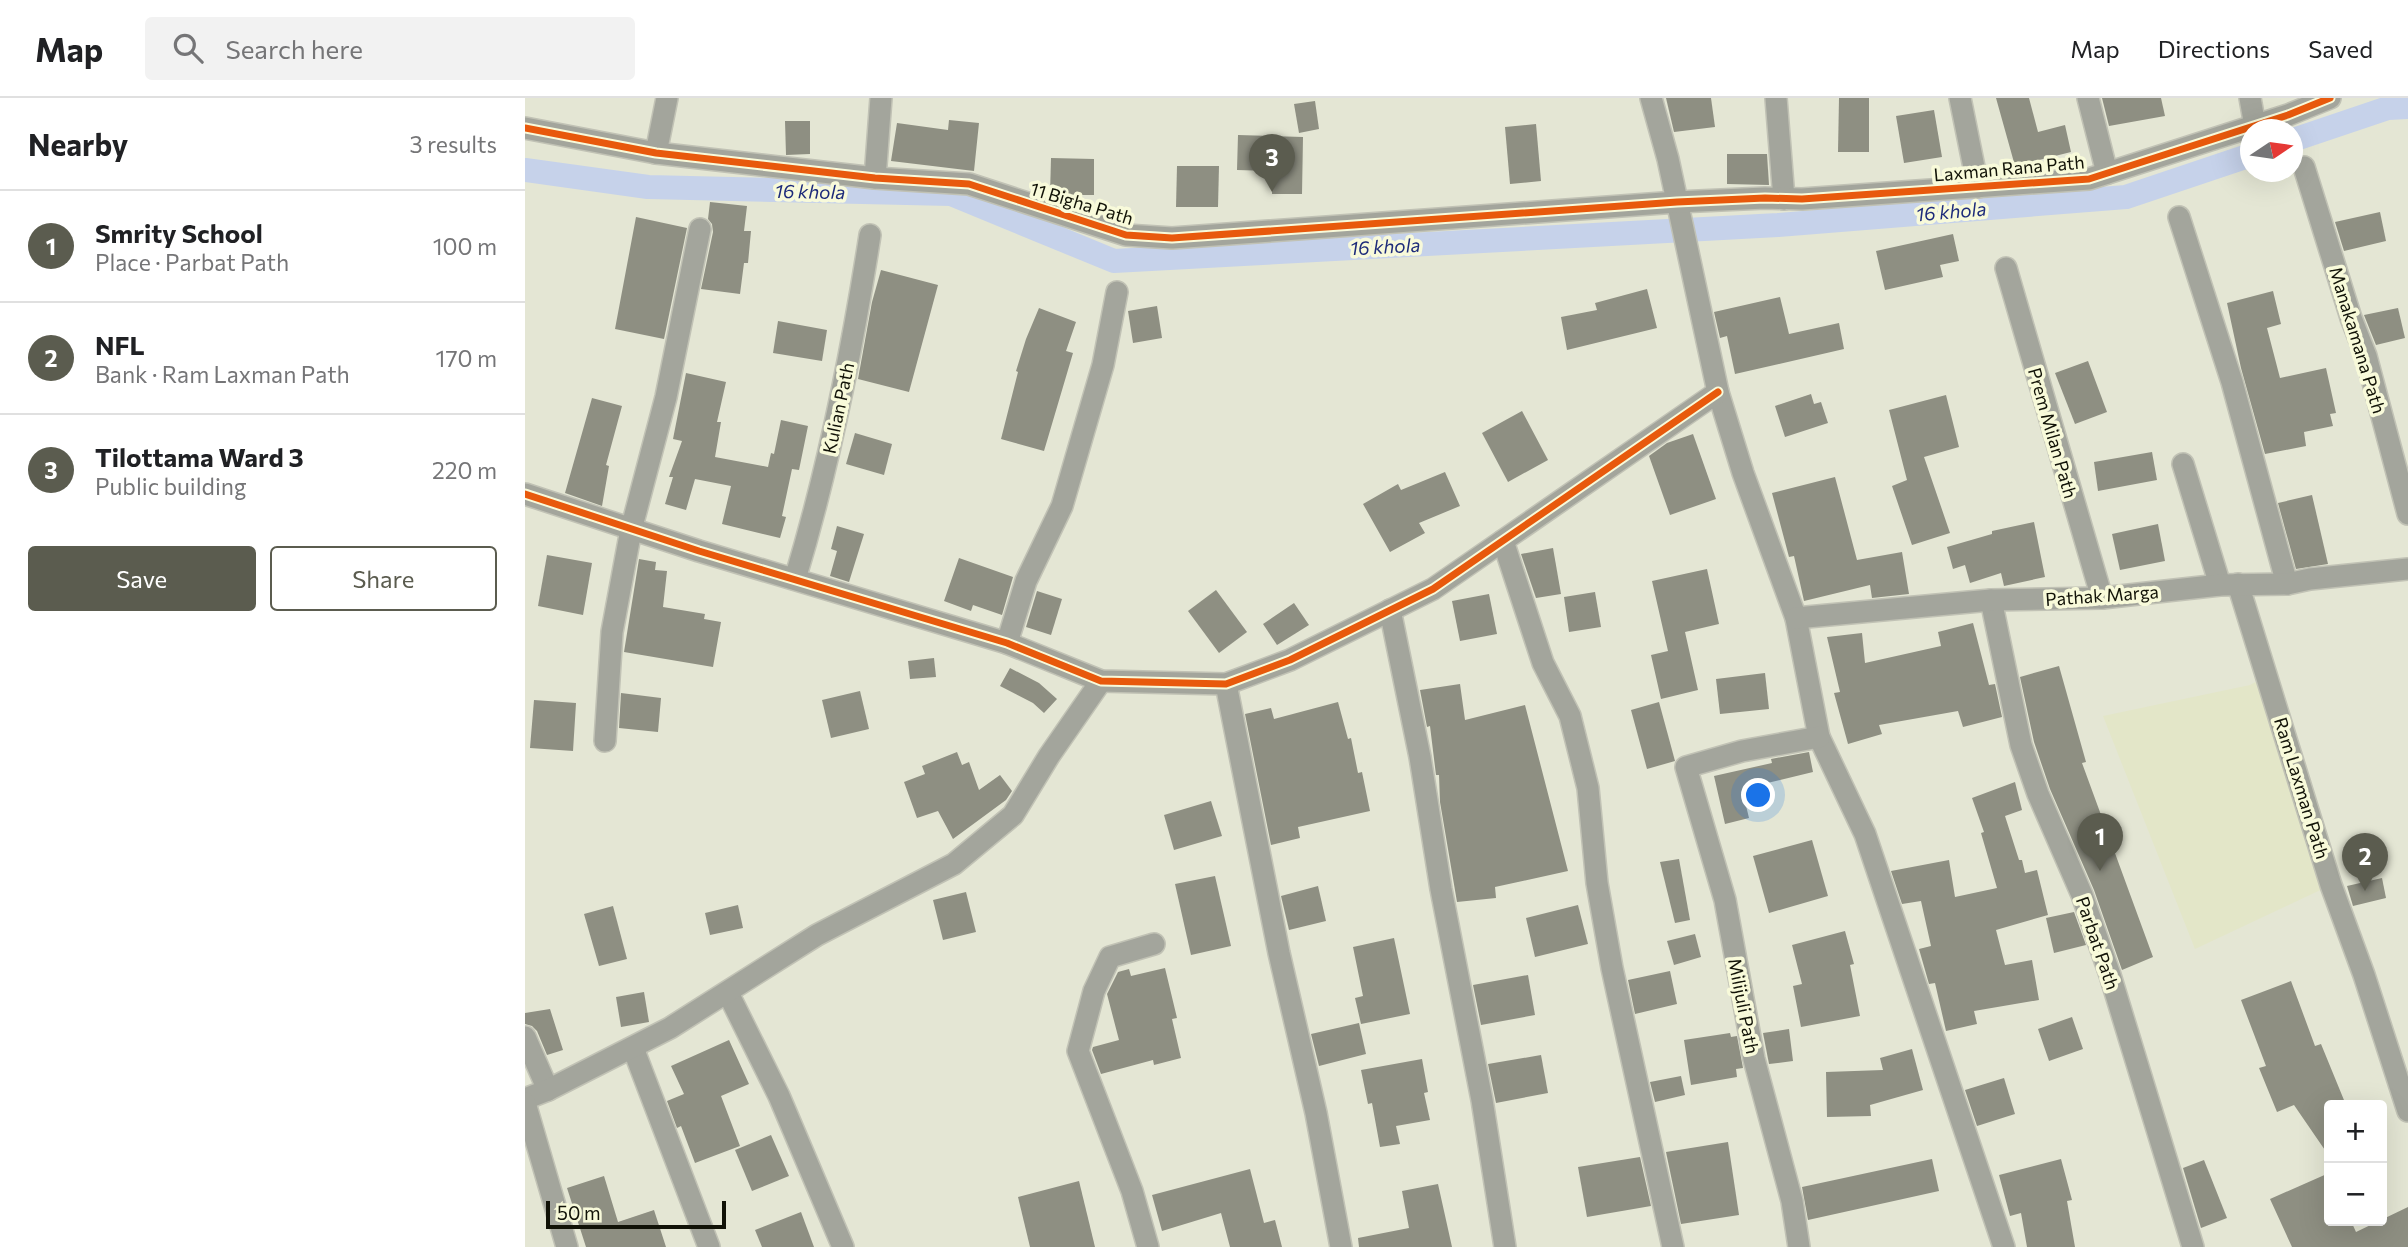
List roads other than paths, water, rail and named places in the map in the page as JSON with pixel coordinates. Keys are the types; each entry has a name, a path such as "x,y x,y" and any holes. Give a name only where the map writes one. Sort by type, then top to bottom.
{"street":[{"path":"656,153 667,98"},
{"path":"874,178 881,98"},
{"path":"1651,98 1679,209 1719,391 1743,473 1796,618 1819,737 1865,834 2004,1247"},
{"path":"1776,98 1784,199"},
{"path":"1960,98 1977,187"},
{"path":"2088,98 2107,173"},
{"path":"2250,98 2254,119"},
{"name":"Laxman Rana Path","path":"2274,119 2330,98"},
{"name":"11 Bigha Path","path":"525,128 656,153 874,178 969,184 1126,235 1172,238 1679,209"},
{"name":"Laxman Rana Path","path":"1679,209 1784,199 2089,179 2240,131"},
{"name":"Manakamana Path","path":"2304,167 2351,318 2367,356 2408,514"},
{"path":"2179,217 2232,382 2287,584"},
{"path":"605,741 612,632 631,530 666,397 700,229"},
{"name":"Kulian Path","path":"795,579 815,514 857,321 870,235"},
{"name":"Prem Milan Path","path":"2005,268 2102,598"},
{"path":"1007,643 1026,581 1062,506 1103,365 1117,292"},
{"path":"525,494 631,530 1007,643 1101,681 1226,684 1290,660 1433,589 1719,391"},
{"name":"Ram Laxman Path","path":"2183,464 2229,584 2408,1111"},
{"path":"1503,541 1543,663 1570,716 1585,776 1597,883 1612,968 1673,1247"},
{"name":"Pathak Marga","path":"1796,618 1991,600 2102,598 2229,584 2287,584 2310,579 2408,569"},
{"name":"Parbat Path","path":"1991,600 2021,745 2038,794 2082,895 2110,975 2193,1247"},
{"path":"1390,610 1420,757 1441,889 1482,1100 1505,1247"},
{"path":"568,1247 525,1101 633,1048 728,993 817,935 954,864 1013,815 1049,756 1101,681"},
{"path":"1226,684 1341,1247"},
{"name":"Milijuli Path","path":"1799,1247 1791,1201 1754,1059 1725,901 1686,767 1742,751 1819,737"},
{"path":"1148,1247 1132,1191 1078,1051 1094,991 1111,957 1154,944"},
{"path":"728,993 779,1096 843,1247"},
{"path":"525,1037 548,1090"},
{"path":"633,1048 709,1247"}],"waterway":[{"name":"16 khola","path":"2303,137 2388,108 2408,107"},
{"name":"16 khola","path":"525,170 648,187 951,194 1114,261 1778,225 2126,197 2240,159"}],"place":[{"name":"Tilottama Ward 3","path":"1272,192"},
{"name":"Smrity School","path":"2100,871"},
{"name":"NFL","path":"2365,891"}]}
